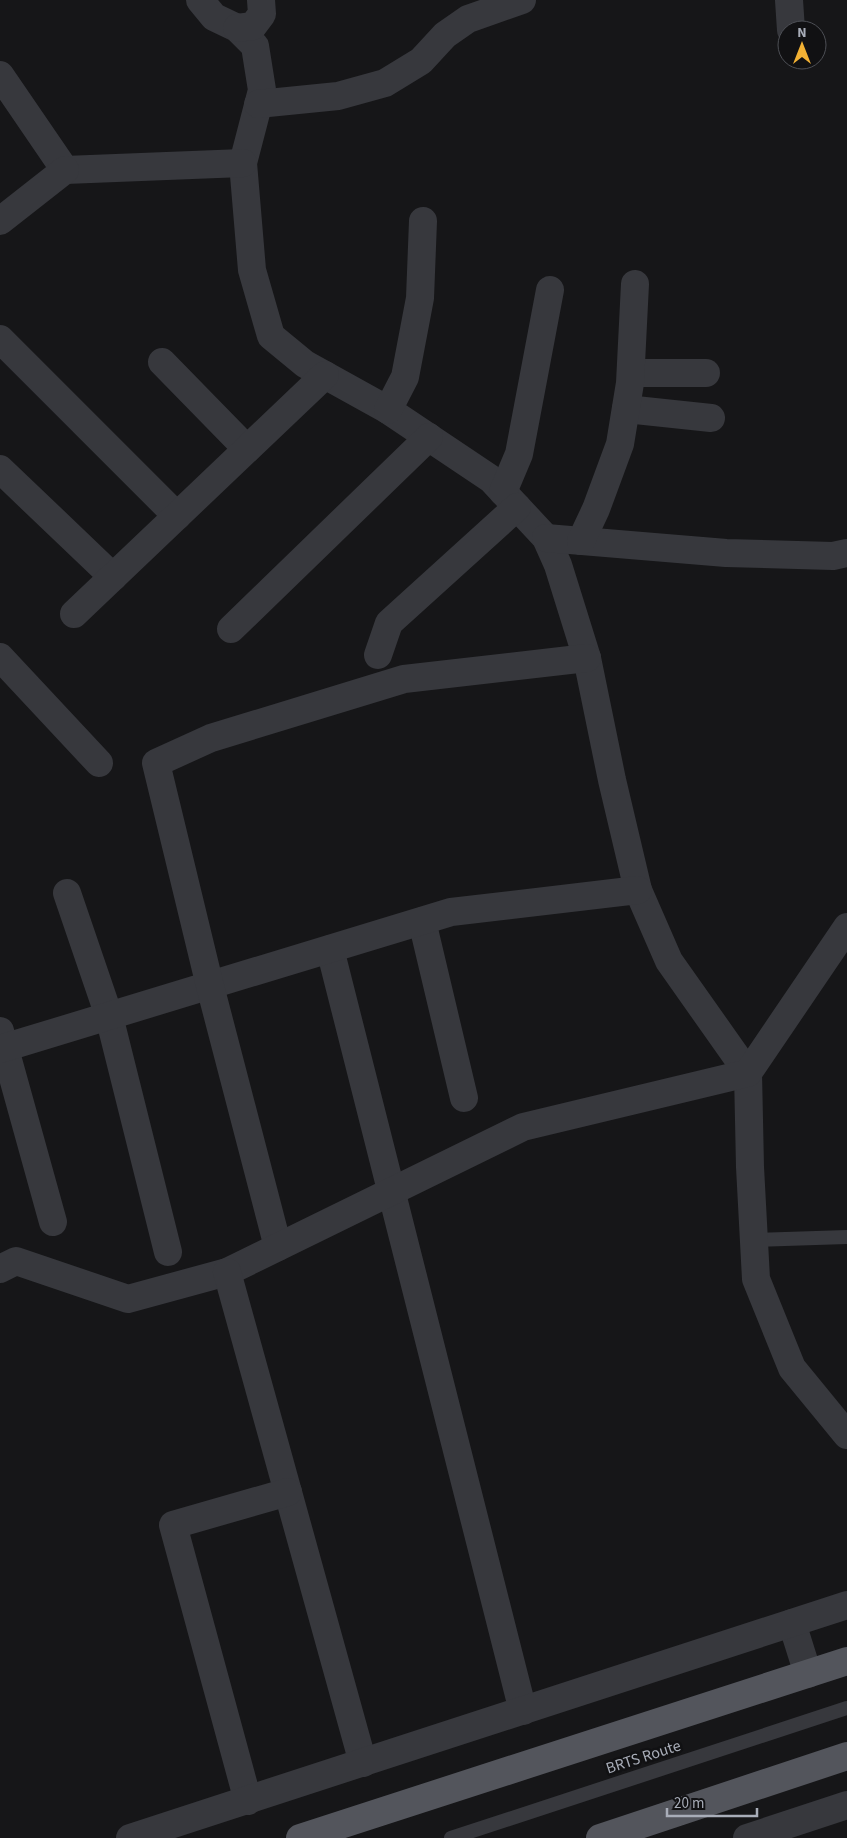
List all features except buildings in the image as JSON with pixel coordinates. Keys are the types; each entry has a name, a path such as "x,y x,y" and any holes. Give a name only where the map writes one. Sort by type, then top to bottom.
{"main road":[{"path":"300,1838 847,1661"},
{"path":"600,1838 847,1756"}],"street":[{"path":"200,0 214,17 237,28 255,46 262,90 243,163 252,270 271,336 305,364 388,410 492,479 546,538 558,565 587,658 612,780 638,890 669,961 748,1073 750,1167 756,1279 792,1368 847,1435"},
{"path":"237,28 253,26 262,14 261,0"},
{"path":"258,104 338,96 385,83 421,61 445,35 484,6 522,0"},
{"path":"789,0 790,20"},
{"path":"0,75 65,170"},
{"path":"0,220 65,170 243,163"},
{"path":"388,410 405,377 418,307 423,221"},
{"path":"581,541 596,509 620,444 631,373 635,284"},
{"path":"378,655 389,623 510,499 550,290"},
{"path":"0,339 177,516"},
{"path":"162,362 247,449"},
{"path":"631,373 706,373"},
{"path":"74,614 325,375"},
{"path":"626,409 711,418"},
{"path":"231,629 429,437"},
{"path":"0,469 113,577"},
{"path":"546,538 726,553 833,556 847,553"},
{"path":"0,658 99,763"},
{"path":"278,1247 210,986 156,763 211,738 404,679 587,658"},
{"path":"53,1222 2,1042 109,1016 451,912 638,890"},
{"path":"67,893 109,1016 168,1252"},
{"path":"422,921 464,1098"},
{"path":"0,1270 16,1261 128,1299 227,1272 523,1127 748,1073 847,927"},
{"path":"330,949 523,1710"},
{"path":"227,1272 363,1763"},
{"path":"248,1800 173,1525 288,1492"},
{"path":"130,1838 847,1605"},
{"path":"792,1623 808,1674"},
{"path":"747,1838 847,1805"}],"lane":[{"path":"754,1240 847,1237"},
{"name":"BRTS Route","path":"451,1838 847,1708"}]}
